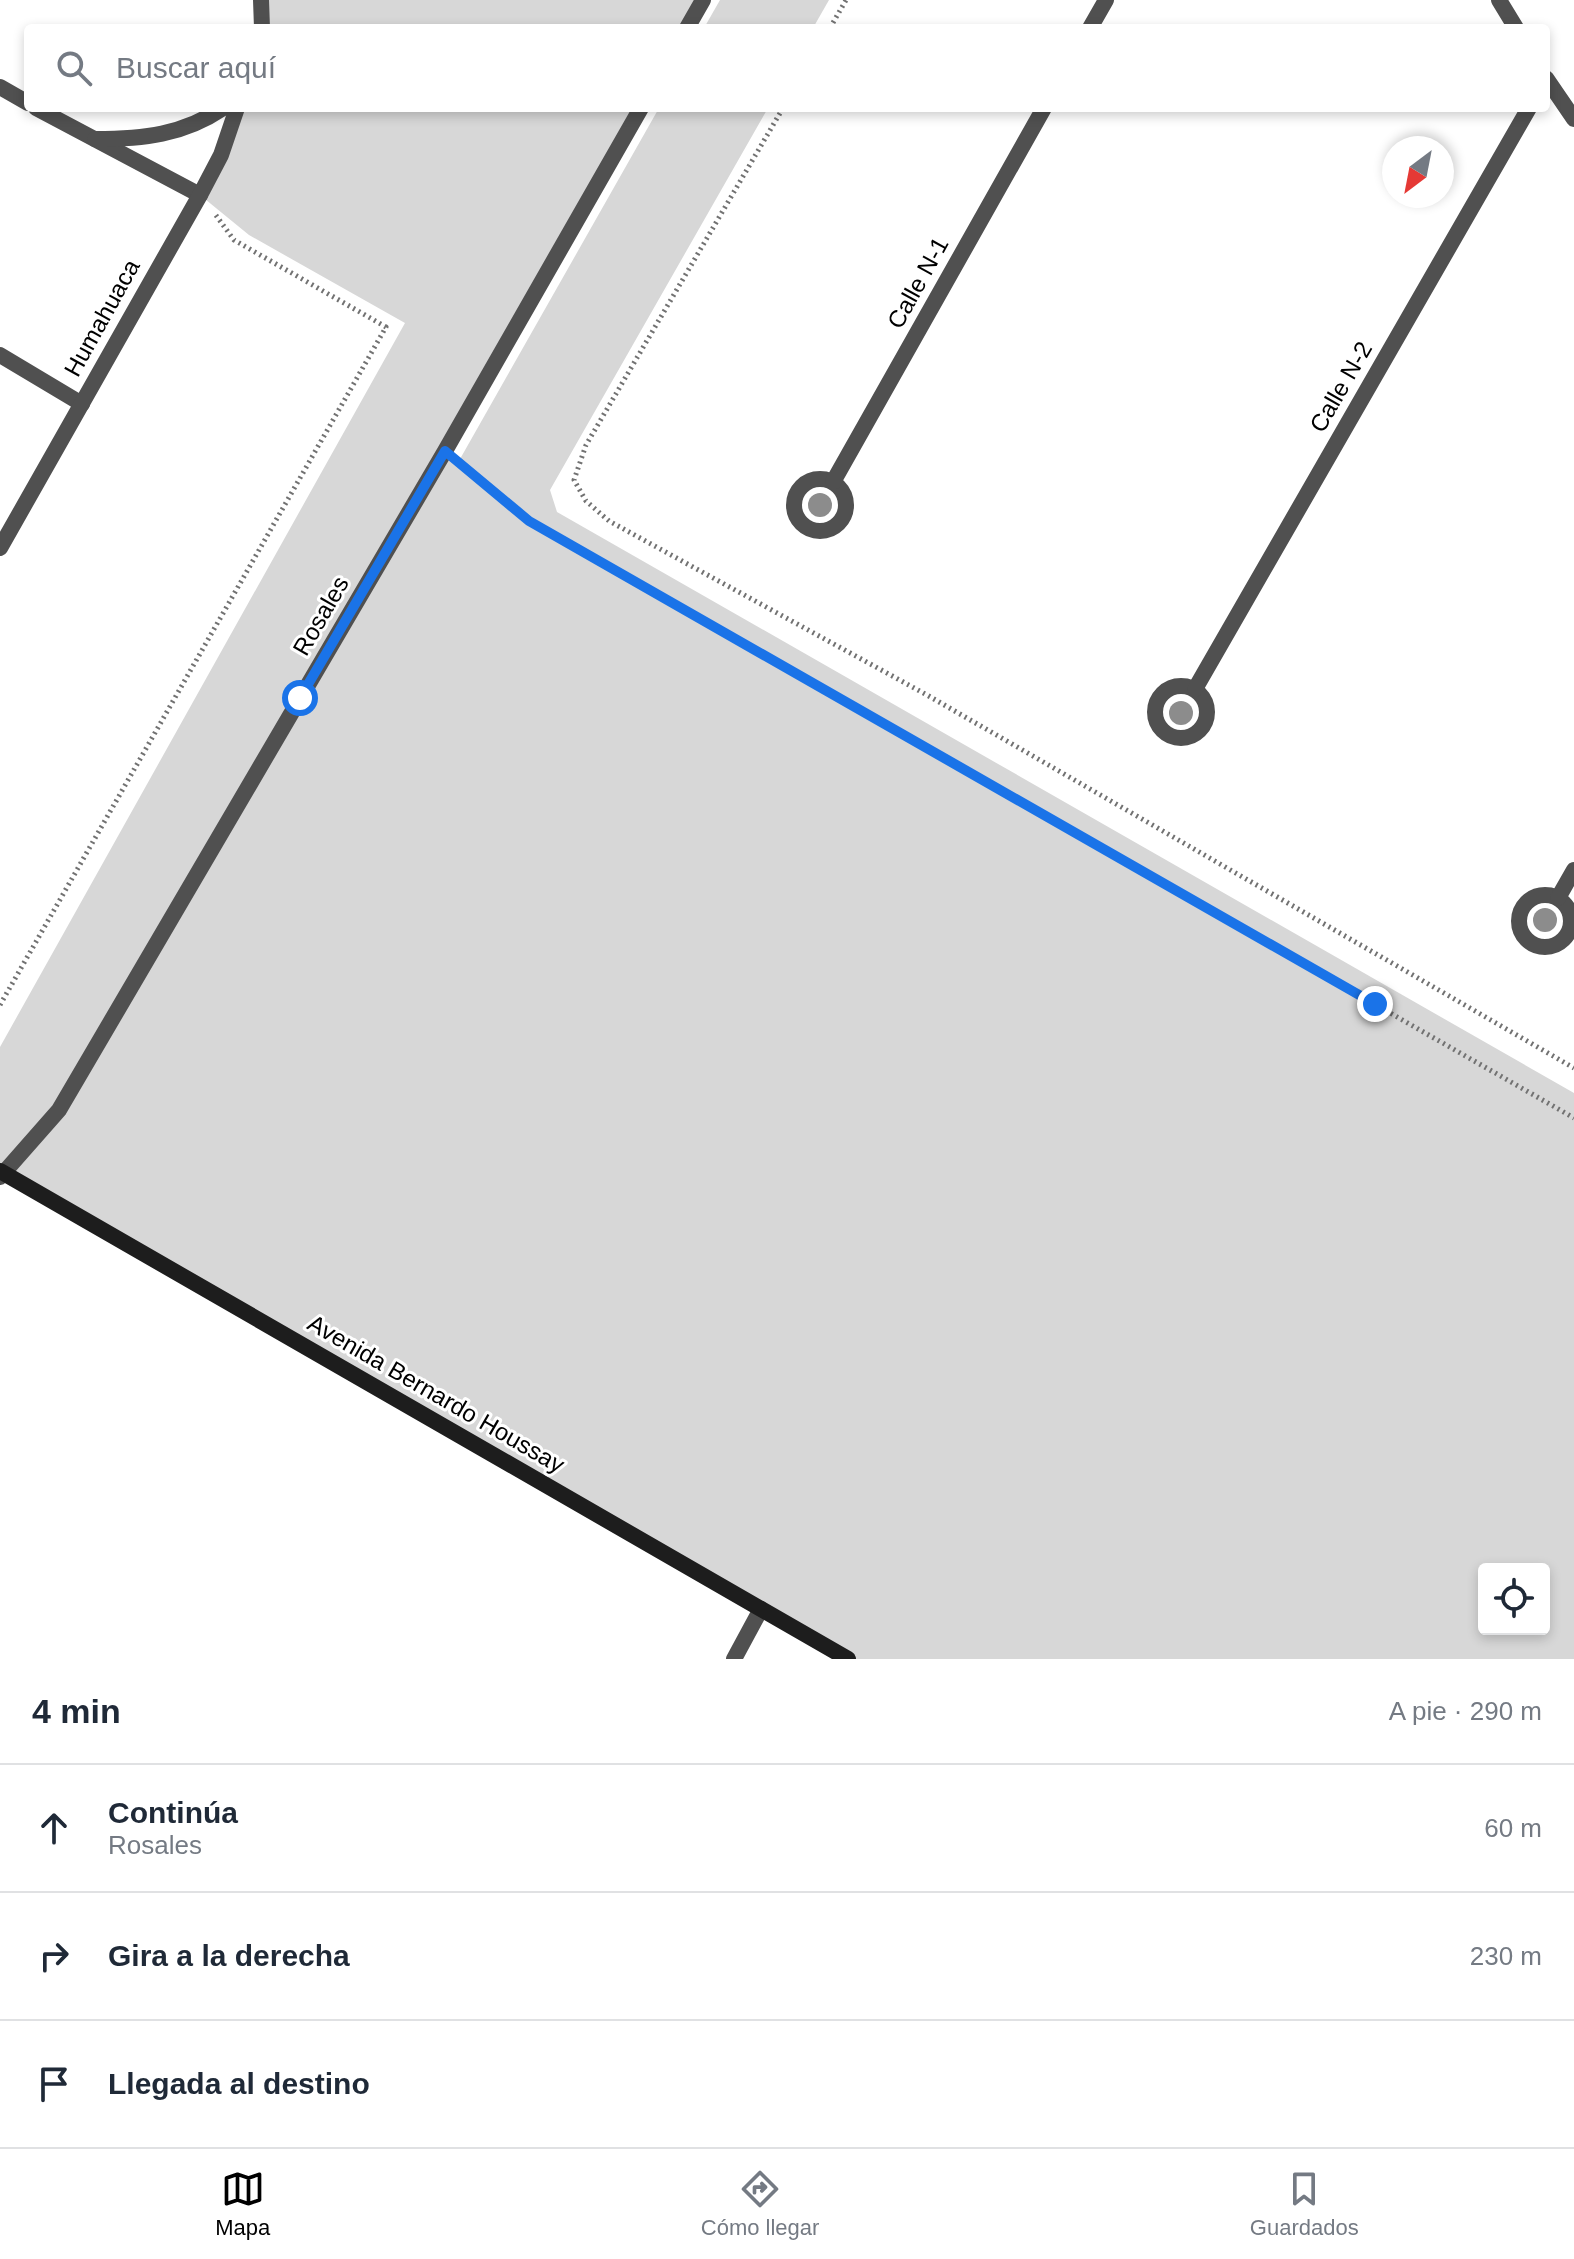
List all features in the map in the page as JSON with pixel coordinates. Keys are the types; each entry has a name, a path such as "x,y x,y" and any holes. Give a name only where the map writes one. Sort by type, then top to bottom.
{"main road":[{"name":"Avenida Bernardo Houssay","path":"1,1174 848,1659"}],"street":[{"path":"261,0 262,24"},
{"path":"689,24 703,0"},
{"path":"1092,24 1106,0"},
{"path":"1499,0 1514,24"},
{"path":"1550,85 1574,119"},
{"path":"0,87 24,101"},
{"path":"43,112 200,195"},
{"path":"92,140 144,138 183,130 216,112"},
{"name":"Humahuaca","path":"0,548 200,195 221,155 236,112"},
{"name":"Rosales","path":"1,1174 59,1110 445,451 639,112"},
{"name":"Calle N-1","path":"833,482 1042,112"},
{"name":"Calle N-2","path":"1195,689 1527,112"},
{"path":"0,355 82,404"},
{"path":"1558,898 1574,870"},
{"path":"734,1659 761,1609"}],"path":[{"path":"832,24 846,0"},
{"path":"781,112 586,445 574,480 586,501 609,521 927,695 1574,1068"},
{"path":"0,1005 386,327 234,240 200,195"},
{"path":"445,451 529,521 1574,1118"}],"shaded area":[{"path":"261,0 703,0 689,24 262,24"},
{"path":"720,0 829,0 815,24 706,24"},
{"path":"235,112 639,112 446,451 460,459 657,112 766,112 550,490 557,512 1574,1093 1574,1659 848,1659 0,1171 0,1047 405,323 249,235 200,195"}],"route":[{"path":"300,698 445,451 529,521 1375,1004"}]}
